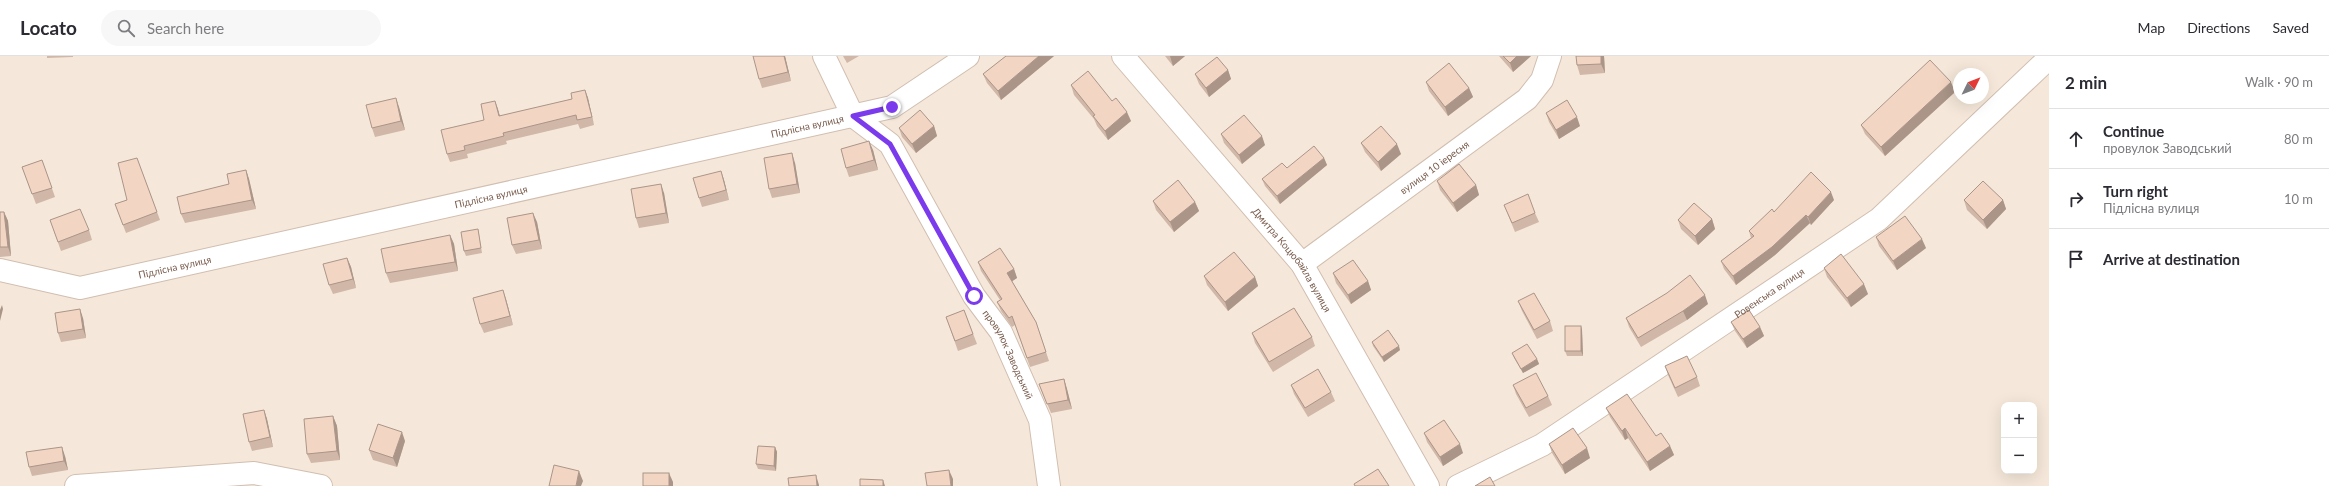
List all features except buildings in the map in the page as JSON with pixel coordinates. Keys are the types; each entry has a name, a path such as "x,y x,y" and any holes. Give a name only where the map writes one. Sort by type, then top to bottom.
{"street":[{"name":"провулок Заводський","path":"824,56 853,116 890,144 974,296 1001,332 1040,420 1049,486"},
{"name":"Підлісна вулиця","path":"0,270 80,288 892,107 968,56"},
{"name":"Дмитра Коцюбайла вулиця","path":"1123,56 1302,264 1428,486"},
{"name":"вулиця 10 іересня","path":"1302,264 1527,99 1542,80 1550,56"},
{"name":"Ровенська вулиця","path":"1458,486 1542,444 1879,219 2049,58"},
{"path":"76,486 254,473 322,486"}],"shaded area":[{"path":"0,56 2049,56 2049,486 0,486"}],"route":[{"path":"892,107 853,116 890,144 974,296"}]}
